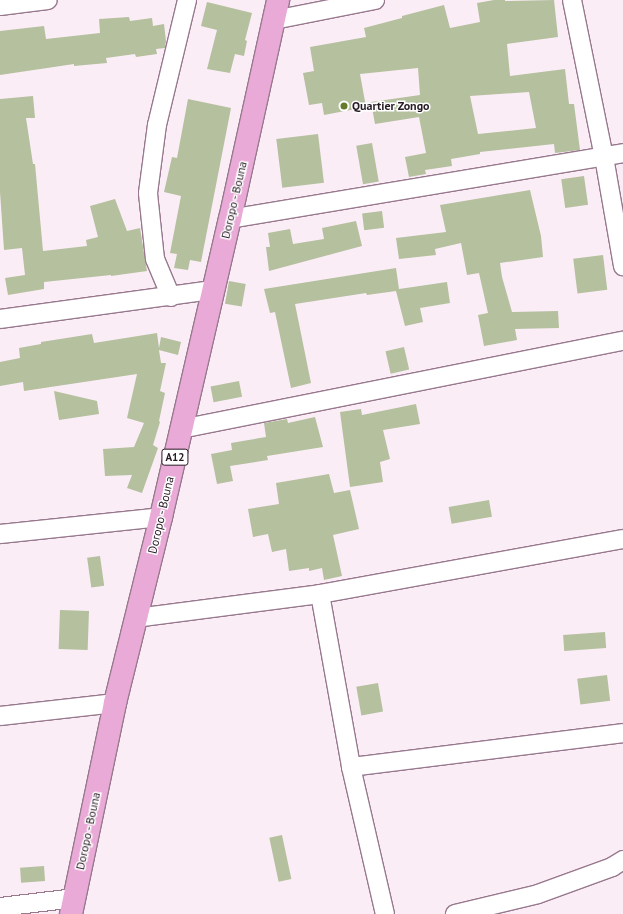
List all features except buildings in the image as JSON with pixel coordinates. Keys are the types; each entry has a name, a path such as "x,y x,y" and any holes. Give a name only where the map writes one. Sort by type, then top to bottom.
{"main road":[{"name":"Doropo - Bouna","path":"73,906 115,703 161,517 230,219 276,10"}],"street":[{"path":"0,6 48,0"},
{"path":"171,297 155,259 148,193 157,125 187,0"},
{"path":"276,10 375,0"},
{"path":"572,0 604,157 623,266"},
{"path":"230,219 623,153"},
{"path":"0,319 171,297 213,290"},
{"path":"181,429 623,340"},
{"path":"0,534 161,517"},
{"path":"136,618 320,594 623,539"},
{"path":"320,594 352,767 385,914"},
{"path":"0,716 115,703"},
{"path":"352,767 623,734"},
{"path":"455,914 538,894 612,867 623,860"},
{"path":"0,907 73,906"}],"place":[{"name":"Quartier Zongo","path":"344,106"}]}
